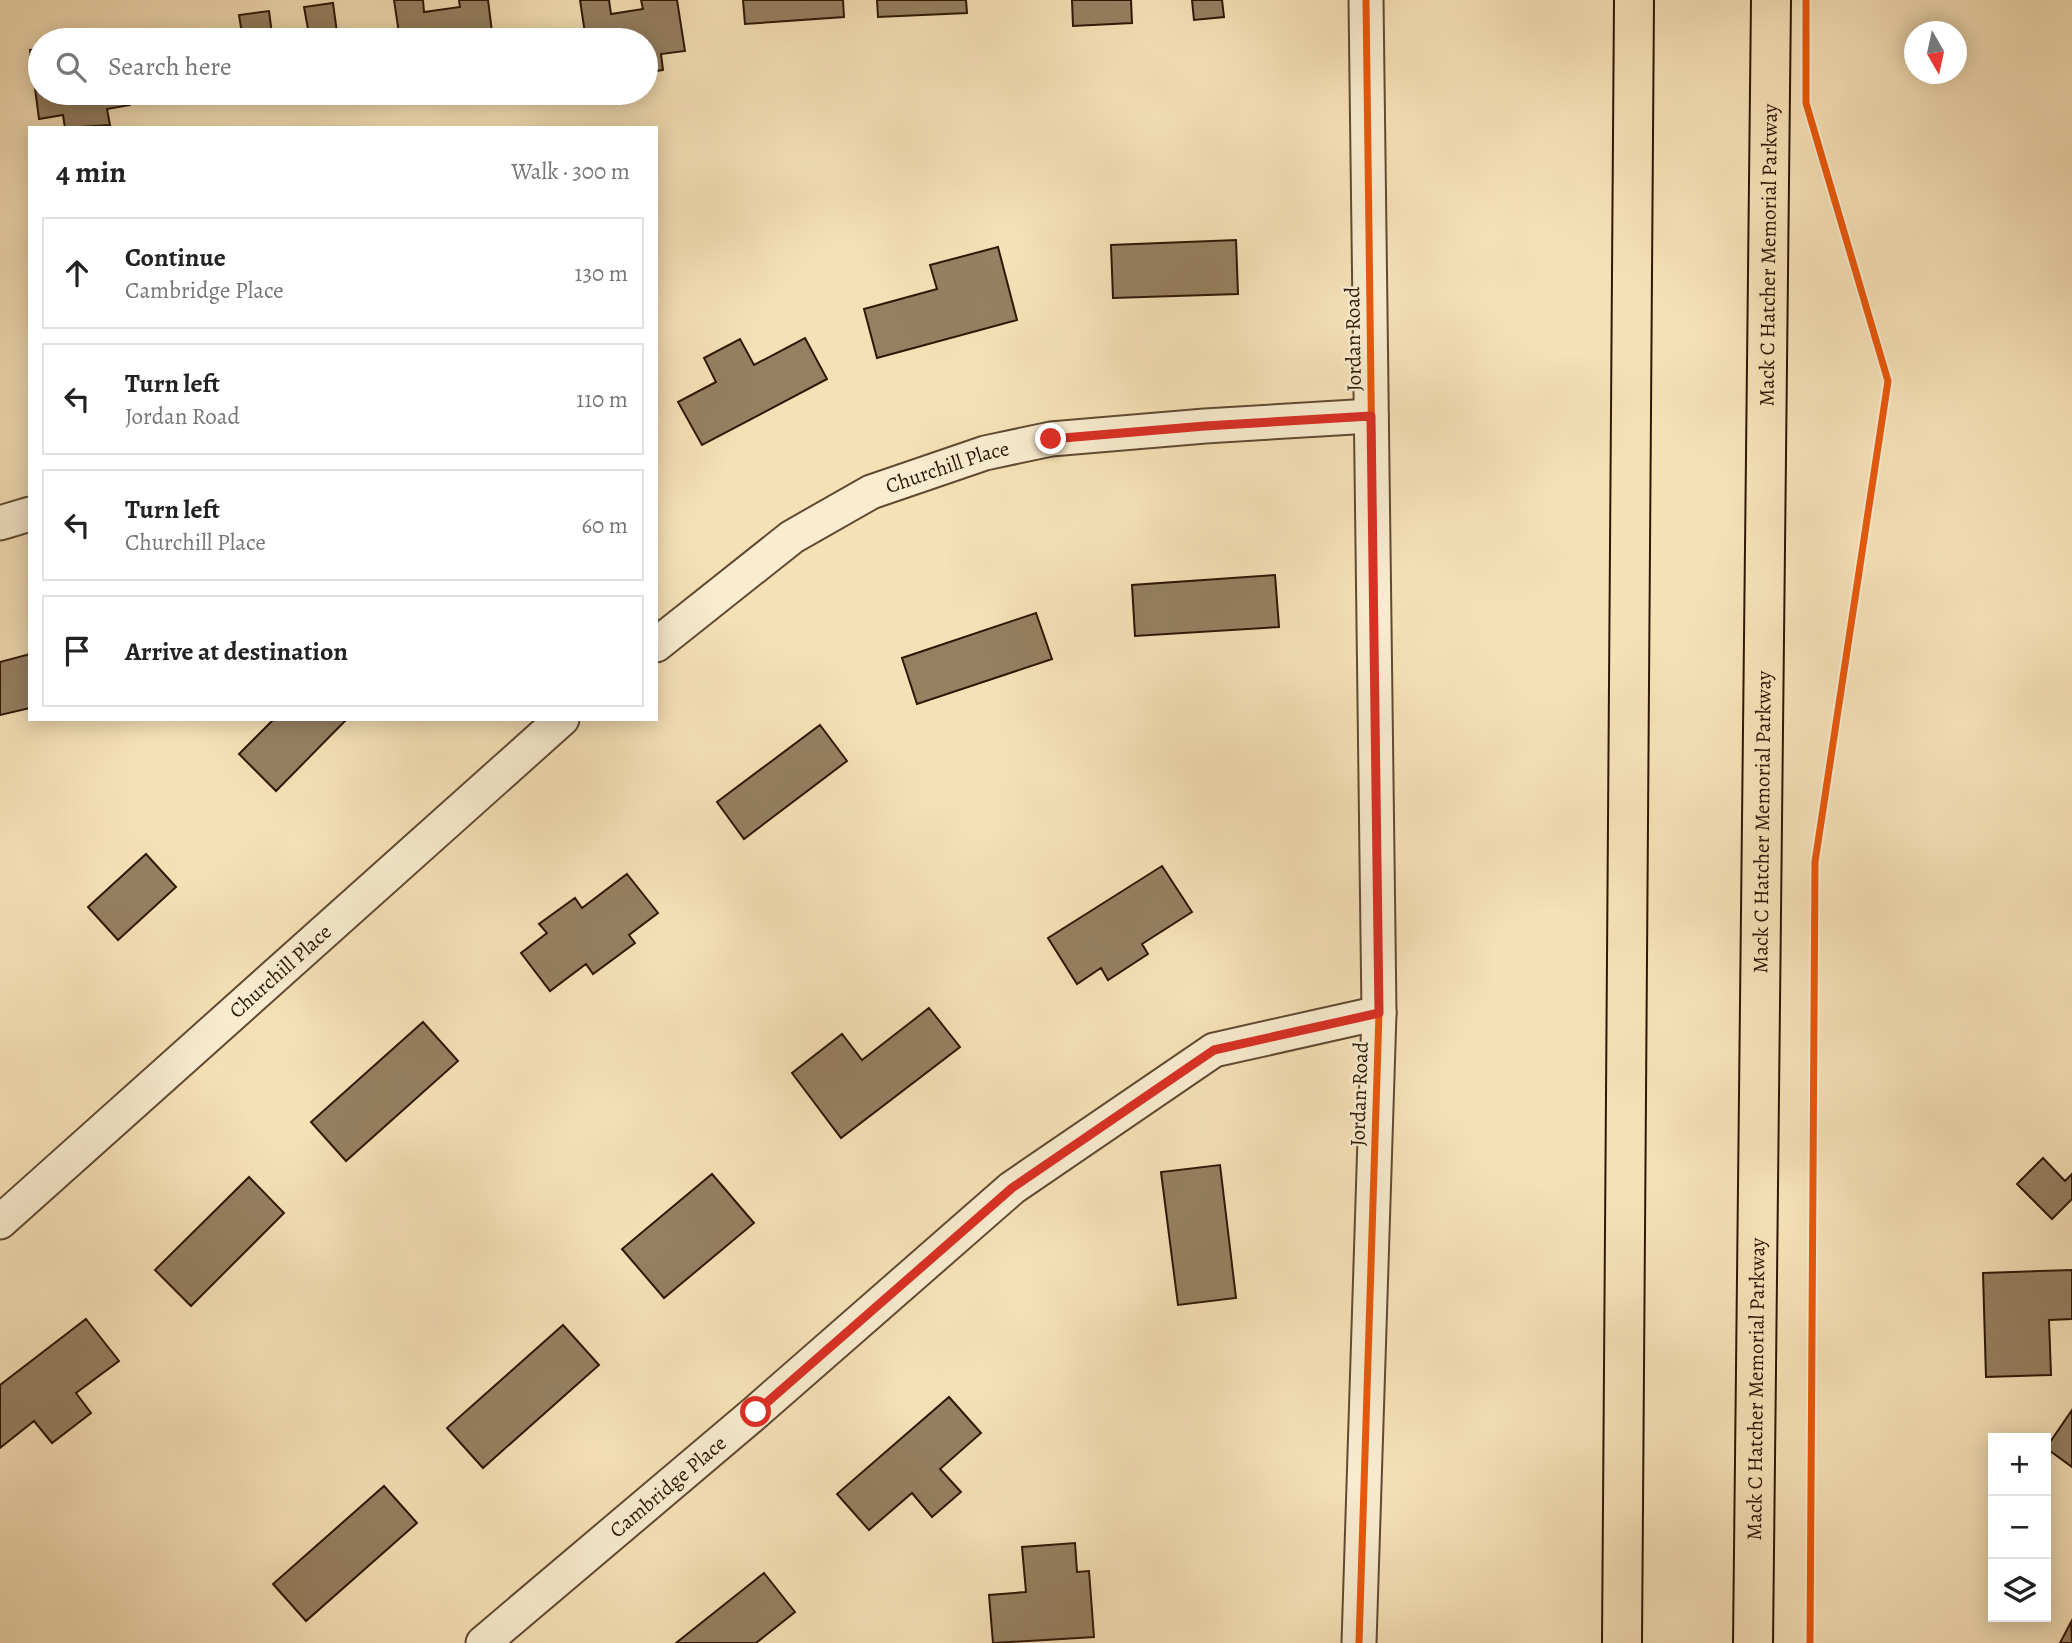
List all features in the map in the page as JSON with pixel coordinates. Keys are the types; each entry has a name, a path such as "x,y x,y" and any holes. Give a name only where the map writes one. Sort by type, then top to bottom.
{"highway":[{"path":"1622,1643 1634,0"},
{"name":"Mack C Hatcher Memorial Parkway","path":"1753,1643 1770,0"}],"street":[{"name":"Jordan Road","path":"1359,1643 1379,1013 1366,0"},
{"name":"Churchill Place","path":"658,643 792,537 871,492 985,453 1051,439 1371,416"},
{"path":"0,523 28,515"},
{"name":"Churchill Place","path":"0,1222 552,722"},
{"name":"Cambridge Place","path":"483,1643 756,1412 1012,1188 1214,1050 1379,1013"}],"building":[{"path":"394,0 423,0 424,12 460,7 459,0 488,0 492,28 398,28"},
{"path":"580,0 609,0 611,14 643,9 641,0 677,0 685,51 661,54 663,70 658,71 658,28 584,28"},
{"path":"743,0 843,0 844,17 745,24"},
{"path":"877,0 966,0 967,13 878,17"},
{"path":"1072,0 1131,0 1132,23 1073,26"},
{"path":"1192,0 1222,0 1224,17 1194,20"},
{"path":"333,3 336,28 308,28 304,7"},
{"path":"269,11 271,28 241,28 239,15"},
{"path":"37,105 130,105 107,109 110,125 65,126 63,115 39,119"},
{"path":"1236,240 1238,294 1113,298 1111,245"},
{"path":"998,247 1017,320 877,358 864,309 937,289 930,265"},
{"path":"805,338 827,379 702,445 678,402 716,382 704,358 740,339 754,365"},
{"path":"1275,575 1279,627 1135,636 1132,585"},
{"path":"1036,613 1052,659 917,704 902,658"},
{"path":"28,655 28,708 0,715 0,662"},
{"path":"272,721 345,721 276,791 239,754"},
{"path":"820,725 847,761 744,839 717,802"},
{"path":"146,854 176,887 118,940 88,907"},
{"path":"1162,866 1192,912 1142,944 1148,954 1108,980 1101,968 1077,984 1048,938"},
{"path":"627,874 658,913 629,935 635,943 593,974 586,964 550,991 521,953 547,933 539,924 575,898 582,908"},
{"path":"929,1008 960,1047 841,1138 792,1073 842,1034 862,1060"},
{"path":"423,1022 458,1061 346,1161 311,1122"},
{"path":"2043,1158 2065,1181 2072,1174 2072,1199 2052,1219 2017,1184"},
{"path":"1220,1165 1236,1298 1178,1305 1161,1172"},
{"path":"712,1174 754,1223 664,1298 622,1249"},
{"path":"249,1177 284,1213 191,1306 155,1270"},
{"path":"2072,1270 2072,1319 2049,1320 2051,1375 1986,1377 1983,1273"},
{"path":"86,1319 119,1361 76,1393 91,1413 52,1443 34,1421 0,1448 0,1385"},
{"path":"563,1325 599,1365 483,1468 447,1428"},
{"path":"949,1397 981,1433 940,1469 961,1492 932,1517 912,1493 869,1530 837,1494"},
{"path":"2072,1410 2072,1467 2051,1452 2051,1441"},
{"path":"384,1486 417,1523 306,1621 273,1584"},
{"path":"1075,1543 1077,1572 1089,1571 1094,1637 993,1643 989,1595 1026,1592 1022,1547"},
{"path":"764,1573 795,1612 756,1643 676,1643"},
{"path":"2071,1622 2072,1643 2060,1643"}],"cycle path":[{"path":"1359,1643 1379,1013 1366,0"},
{"path":"1806,0 1806,103 1888,381 1815,862 1810,1643"}],"route":[{"path":"756,1412 1012,1188 1214,1050 1379,1013 1371,416 1051,439"}]}
